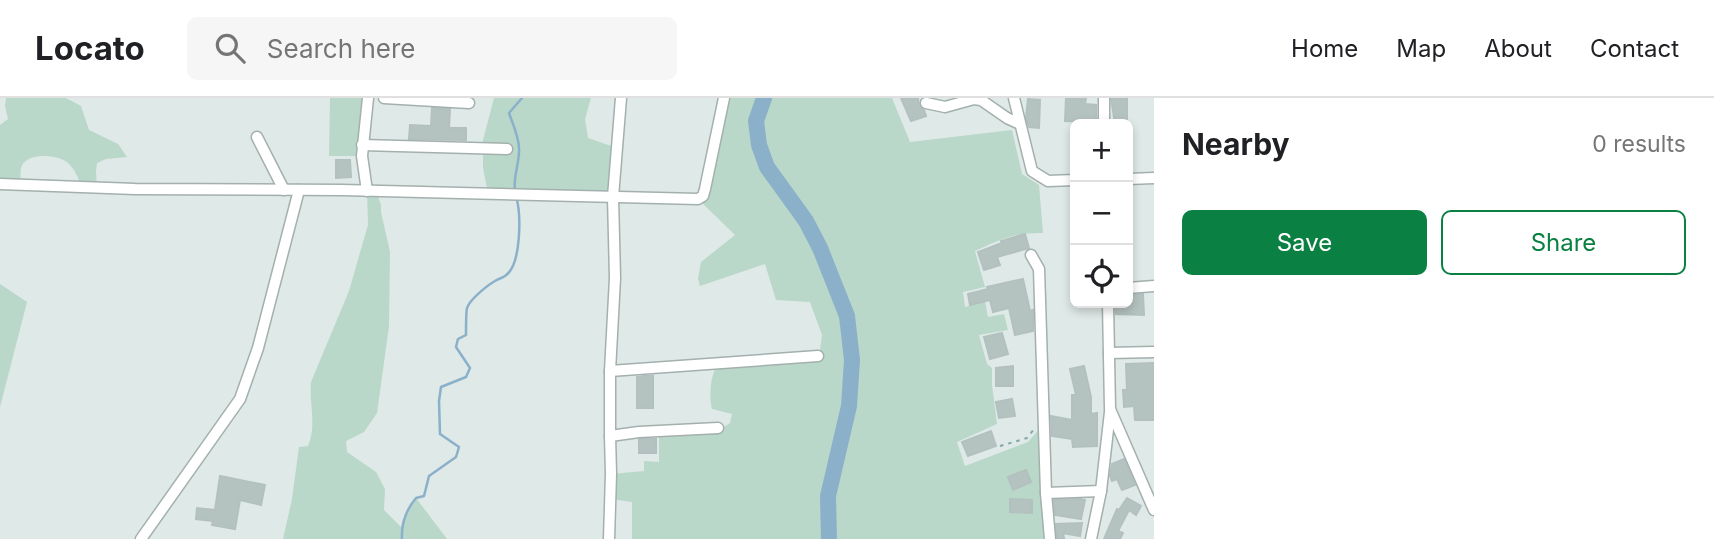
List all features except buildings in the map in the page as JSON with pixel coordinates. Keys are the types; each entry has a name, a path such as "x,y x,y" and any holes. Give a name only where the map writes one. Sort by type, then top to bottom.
{"street":[{"path":"367,191 362,145 368,98"},
{"path":"384,98 469,103"},
{"path":"609,539 610,371 615,278 613,197 621,98"},
{"path":"0,184 698,199 703,196 724,98"},
{"path":"1014,98 1032,171 1048,181 1070,180"},
{"path":"1104,98 1104,119"},
{"path":"926,103 945,107 974,99 981,100 1020,124"},
{"path":"257,137 284,190"},
{"path":"362,145 507,149"},
{"path":"1133,178 1154,178"},
{"path":"141,539 240,398 258,348 299,190"},
{"path":"1031,255 1039,269 1046,493 1050,539"},
{"path":"1133,288 1154,286"},
{"path":"1091,539 1101,491 1110,408 1108,308"},
{"path":"1109,353 1154,352"},
{"path":"610,371 818,356"},
{"path":"1110,408 1154,510"},
{"path":"610,436 718,428"},
{"path":"1046,493 1101,491"}],"path":[{"path":"1000,446 1027,438 1044,417"}],"green space":[{"path":"6,98 66,98 81,106 89,130 118,144 127,157 106,159 97,163 97,187 81,187 76,173 67,162 49,156 34,157 24,163 20,185 0,184 0,125 8,119"},
{"path":"330,98 368,98 362,156 329,156"},
{"path":"494,98 591,98 585,119 588,138 617,148 613,197 488,193 483,168 483,140"},
{"path":"725,98 892,98 910,142 1012,130 1022,174 1039,185 1043,233 1016,235 975,251 985,287 963,292 965,307 985,301 988,317 1004,314 1008,330 979,335 987,364 992,368 997,424 957,442 965,466 1028,442 1042,426 1047,539 632,539 632,502 611,499 611,474 644,471 644,461 659,462 659,433 719,430 730,423 732,414 712,409 711,387 717,366 803,356 820,350 822,335 810,302 776,300 765,264 700,286 698,279 701,262 735,235 698,199"},
{"path":"367,191 376,191 390,252 389,326 377,413 364,432 346,441 347,452 376,472 385,489 384,510 401,527 416,498 447,539 283,539 299,447 308,446 311,438 311,382 349,291 368,225"},
{"path":"0,284 27,302 0,407"}],"waterway":[{"path":"515,190 519,146 509,113 522,98"},
{"path":"764,98 756,121 759,145 767,167 806,221 820,248 847,316 852,360 849,406 828,496 829,539"},
{"path":"402,539 403,522 407,512 416,498 424,496 429,476 456,457 459,447 440,434 441,387 466,377 470,368 456,347 458,339 466,335 469,304 484,289 505,276 515,261 519,238 516,196"}]}
